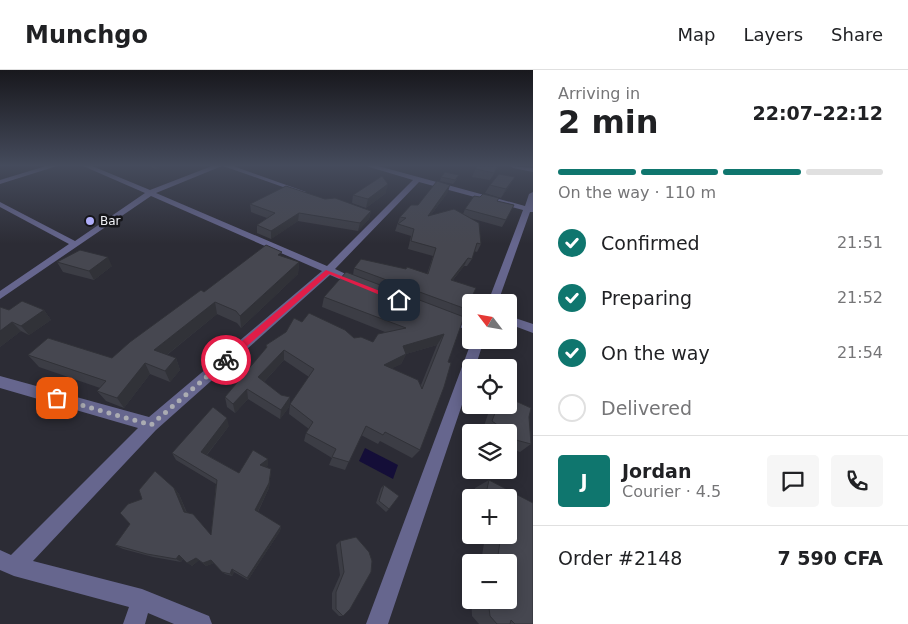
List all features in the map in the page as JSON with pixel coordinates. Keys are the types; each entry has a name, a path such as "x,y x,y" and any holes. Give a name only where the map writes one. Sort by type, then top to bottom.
{"street":[{"path":"0,296 152,192 328,272 364,286"},
{"path":"301,192 307,194"},
{"path":"7,563 151,425 328,272 374,216 403,192"},
{"path":"466,192 531,209"},
{"path":"496,294 531,209 533,194"},
{"path":"3,209 74,244"},
{"path":"435,314 462,324"},
{"path":"518,323 533,329"},
{"path":"377,624 475,349"},
{"path":"0,382 151,425"},
{"path":"7,563 142,600 201,624"},
{"path":"134,624 142,600"}],"shaded area":[{"path":"365,448 398,465 393,479 359,461"}],"building":[{"path":"274,192 304,192 325,199 335,198 371,211 360,223 299,213 271,231 257,225 275,213 250,204"},
{"path":"358,192 378,192 368,199 353,195"},
{"path":"428,192 445,192 428,216 454,209 479,223 481,244 477,243 472,259 468,258 451,280 476,288 473,294 462,294 462,308 354,268 361,259 406,269 407,267 428,274 436,248 411,241 414,229 398,224 406,218 400,217 411,205 418,205"},
{"path":"483,194 499,198 497,201 514,205 506,220 465,209 474,196 480,197"},
{"path":"266,245 282,252 278,255 299,262 240,316 236,311 215,302 154,350 176,358 165,371 145,363 117,398 97,391 106,381 28,355 48,338 112,358 130,342 201,290 204,292"},
{"path":"80,250 108,257 89,271 57,262"},
{"path":"346,272 462,316 462,323 448,362 451,363 444,387 420,450 385,432 383,435 366,426 349,462 332,457 336,449 306,433 313,422 290,404 314,369 284,350 258,377 281,395 290,397 281,410 247,389 233,404 225,397 267,347 266,345 286,332 294,318 302,322 309,313 345,330 354,338 361,337 373,342 378,334 406,328 324,297","holes":["444,334 422,389 418,380 384,365 406,354 403,346"]},
{"path":"22,301 44,310 21,326 12,322 0,331 0,307 9,310"},
{"path":"517,402 531,408 529,417 531,444 517,440 517,424 496,424 492,421 495,414 517,414"},
{"path":"213,407 227,418 201,452 239,473 253,450 268,459 260,465 271,469 269,483 255,510 281,526 247,578 232,569 230,574 222,572 211,560 203,563 196,558 187,563 179,555 176,559 147,554 115,545 130,524 120,513 128,504 142,499 139,490 155,471 174,488 184,512 193,514 211,535 217,480 172,453"},
{"path":"489,480 506,489 487,489"},
{"path":"384,485 399,496 389,509 379,501"},
{"path":"517,495 533,503 533,624 515,624 511,620 510,624 497,624 490,616 489,609 517,609 517,554 498,554 500,544 517,544"},
{"path":"356,537 369,552 372,561 371,572 350,609 343,616 336,609 336,592 344,572 340,541"}],"way so far":[{"path":"57,398 151,425 226,360"}],"place":[{"name":"Bar","path":"90,221"}],"route":[{"path":"226,360 328,272 399,300"}]}
